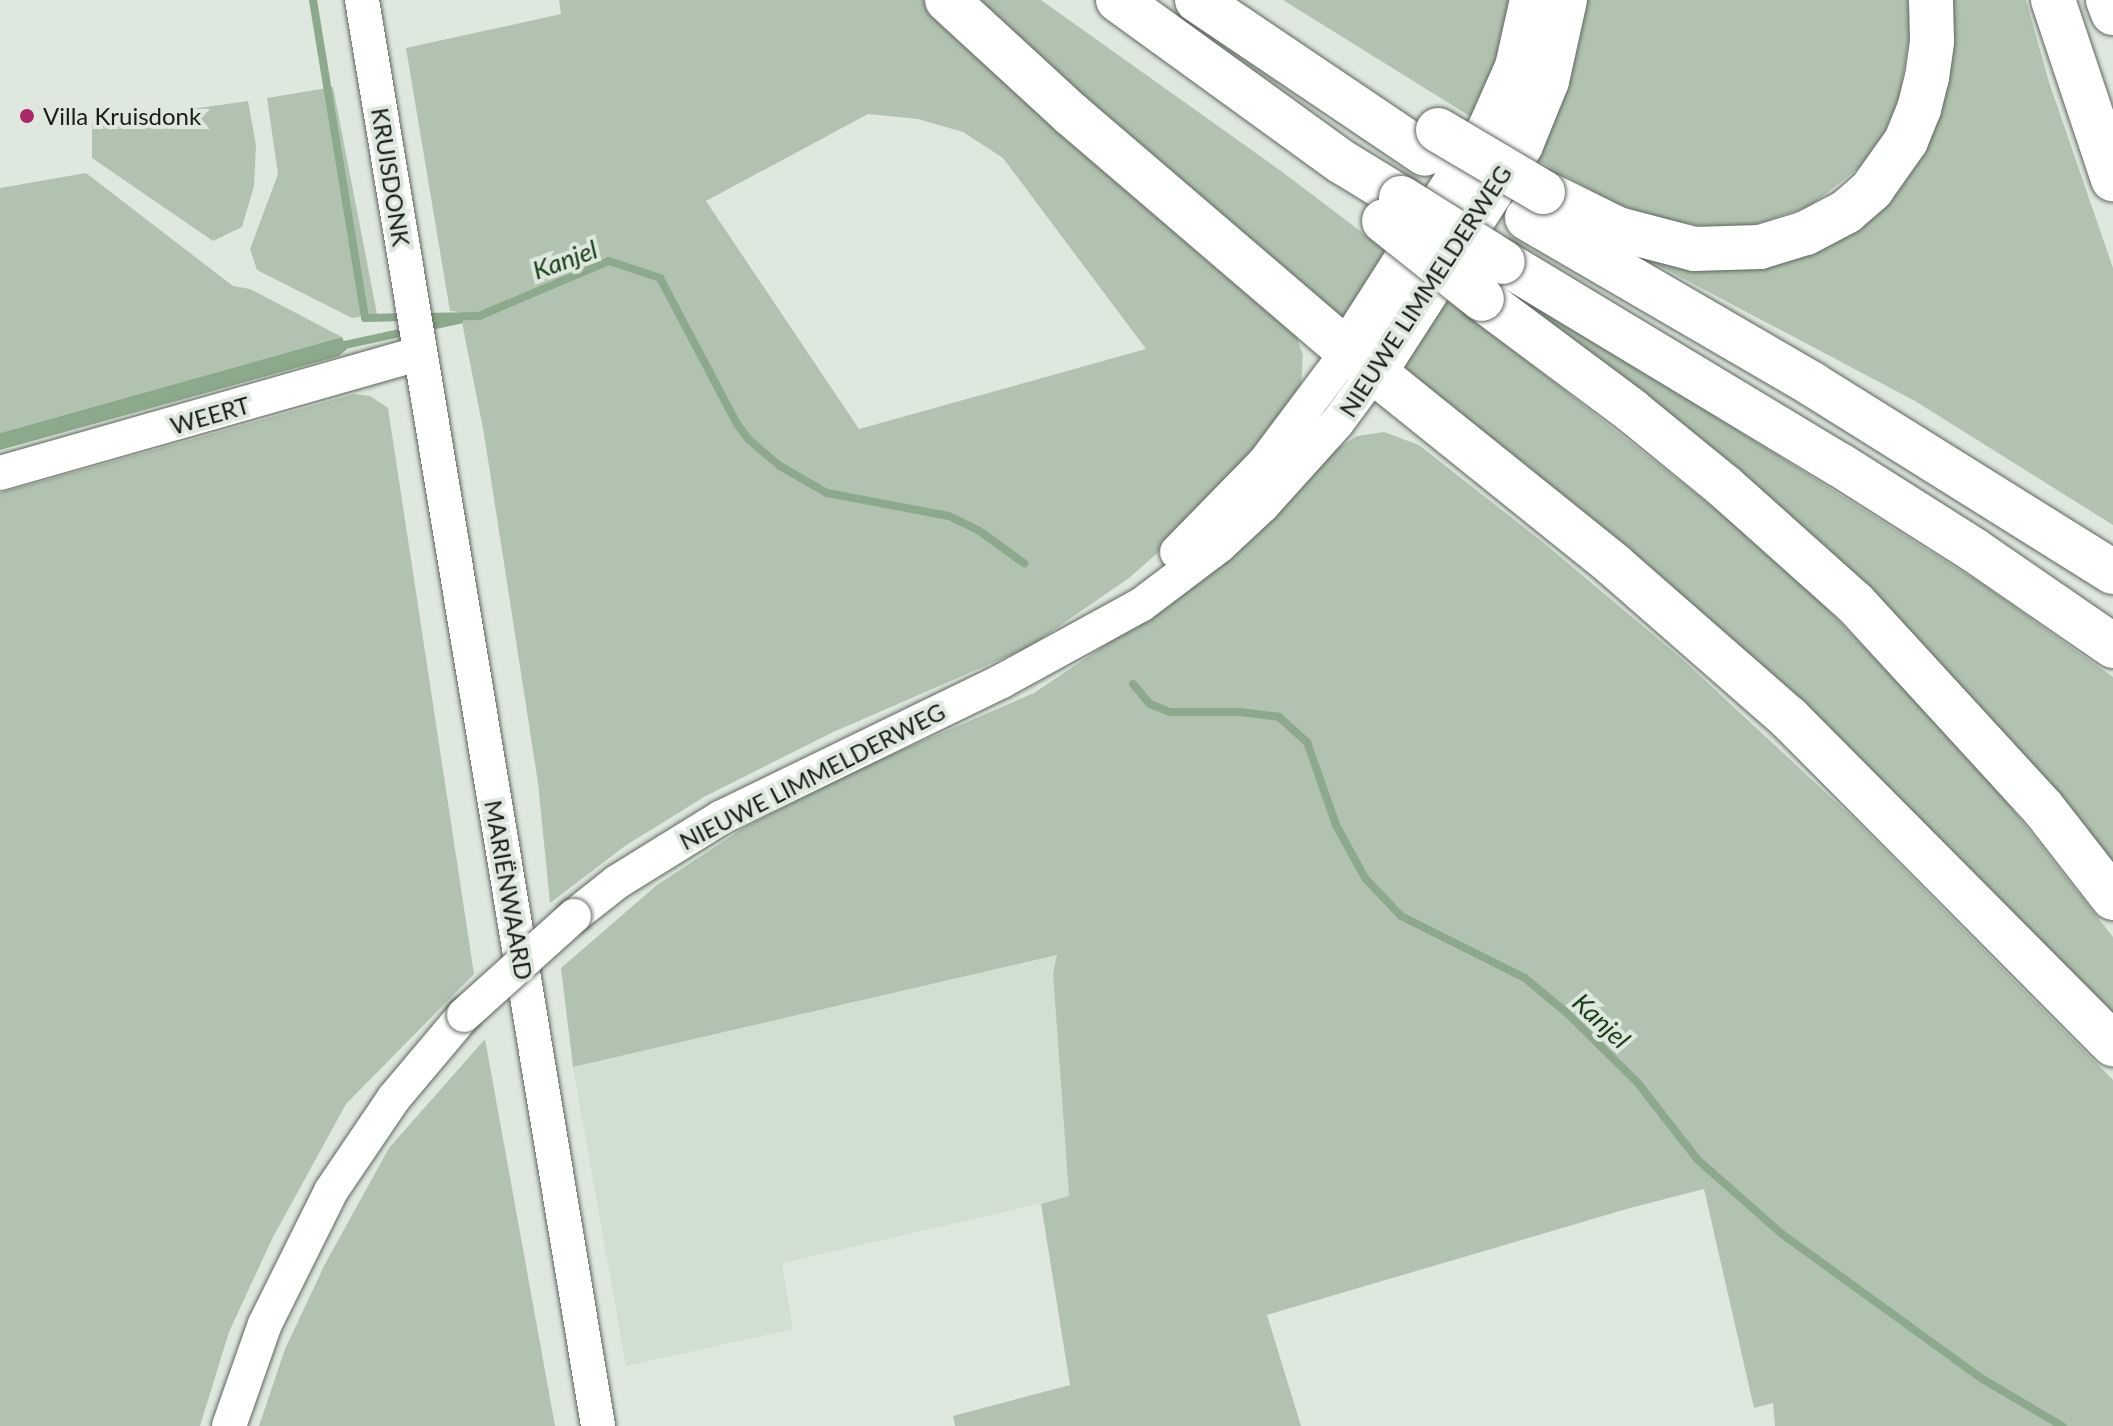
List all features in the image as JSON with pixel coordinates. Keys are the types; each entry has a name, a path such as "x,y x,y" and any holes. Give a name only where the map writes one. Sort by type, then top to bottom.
{"main road":[{"path":"947,0 1071,114 1361,362 1614,565 1789,718 2113,1044"},
{"path":"1118,0 1342,162 1393,209 1492,280 1632,411 1724,486 1855,603 2043,808 2113,898"},
{"path":"1197,0 1535,205 2113,572"},
{"path":"1228,0 1431,142"},
{"name":"NIEUWE LIMMELDERWEG","path":"1361,362 1490,128 1517,67 1532,0"},
{"name":"NIEUWE LIMMELDERWEG","path":"1361,362 1521,145 1547,81 1565,0"},
{"path":"1535,205 1694,249 1760,247 1806,233 1846,212 1872,189 1890,168 1906,141 1927,78 1932,41 1931,0"},
{"path":"2053,0 2113,179"},
{"path":"1492,280 1840,465 1974,550 2113,646"}],"street":[{"name":"KRUISDONK","path":"362,0 419,354"},
{"name":"WEERT","path":"0,473 419,354"},
{"name":"MARIËNWAARD","path":"419,354 598,1426"},
{"name":"NIEUWE LIMMELDERWEG","path":"229,1426 265,1324 331,1191 394,1098 464,1015 574,916 628,874 722,817 1060,650 1141,605 1219,546 1297,469 1361,362"}],"shaded area":[{"path":"559,0 926,0 1197,252 1295,332 1303,355 1301,386 1219,499 1129,578 1029,647 831,733 704,797 625,846 550,903 538,783 484,434 460,312 450,311 406,48 561,14","holes":["868,114 918,119 963,132 1003,158 1146,349 859,429 706,201"]},
{"path":"977,0 1041,0 1281,171 1388,252 1340,321 1156,163"},
{"path":"1283,0 1521,0 1484,125"},
{"path":"1584,0 1908,0 1910,34 1899,100 1884,133 1861,166 1810,206 1753,225 1704,226 1659,219 1616,204 1532,157"},
{"path":"1949,0 2026,0 2049,82 2113,268 2113,525 1915,401 1616,243 1845,232"},
{"path":"333,87 377,314 352,318 257,270 250,249 278,174 267,98"},
{"path":"248,101 256,145 254,186 242,227 213,241 92,158 92,123"},
{"path":"86,173 233,286 250,289 342,337 0,433 0,188"},
{"path":"1504,283 1985,586 2113,677 2113,885 1894,626 1498,295"},
{"path":"1446,297 1756,541 1813,594 1981,769 2113,937 2113,1017 1411,378 1403,361"},
{"path":"342,337 347,349 339,356 0,450 0,433"},
{"path":"354,394 370,396 388,408 474,974 346,1104 272,1239 229,1332 200,1426 0,1426 0,493"},
{"path":"1384,432 1419,445 1545,544 1682,659 1853,818 2113,1080 2113,1426 1775,1426 1773,1403 1754,1408 1704,1189 1267,1315 1301,1426 955,1426 953,1416 1070,1385 1041,1204 1069,1196 1053,973 1057,955 573,1067 561,968 657,885 742,829 856,770 1034,693 1202,580 1332,452 1357,436"},
{"path":"1057,955 1053,973 1069,1197 782,1263 793,1329 626,1366 573,1067"},
{"path":"485,1039 555,1426 259,1426 285,1349 325,1264 389,1148"}],"waterway":[{"name":"Kanjel","path":"313,0 365,318 406,317"},
{"name":"Kanjel","path":"423,317 479,316 609,261 660,278 737,424 749,440 780,466 827,493 949,516 978,530 1024,563"},
{"path":"426,327 459,320"},
{"path":"336,347 409,331"},
{"name":"Kanjel","path":"1133,684 1150,704 1170,712 1240,712 1279,717 1307,742 1336,825 1365,878 1401,916 1525,978 1568,1014 1637,1082 1698,1160 1782,1234 1984,1380 2062,1426"}],"place":[{"name":"Villa Kruisdonk","path":"27,116"}]}
